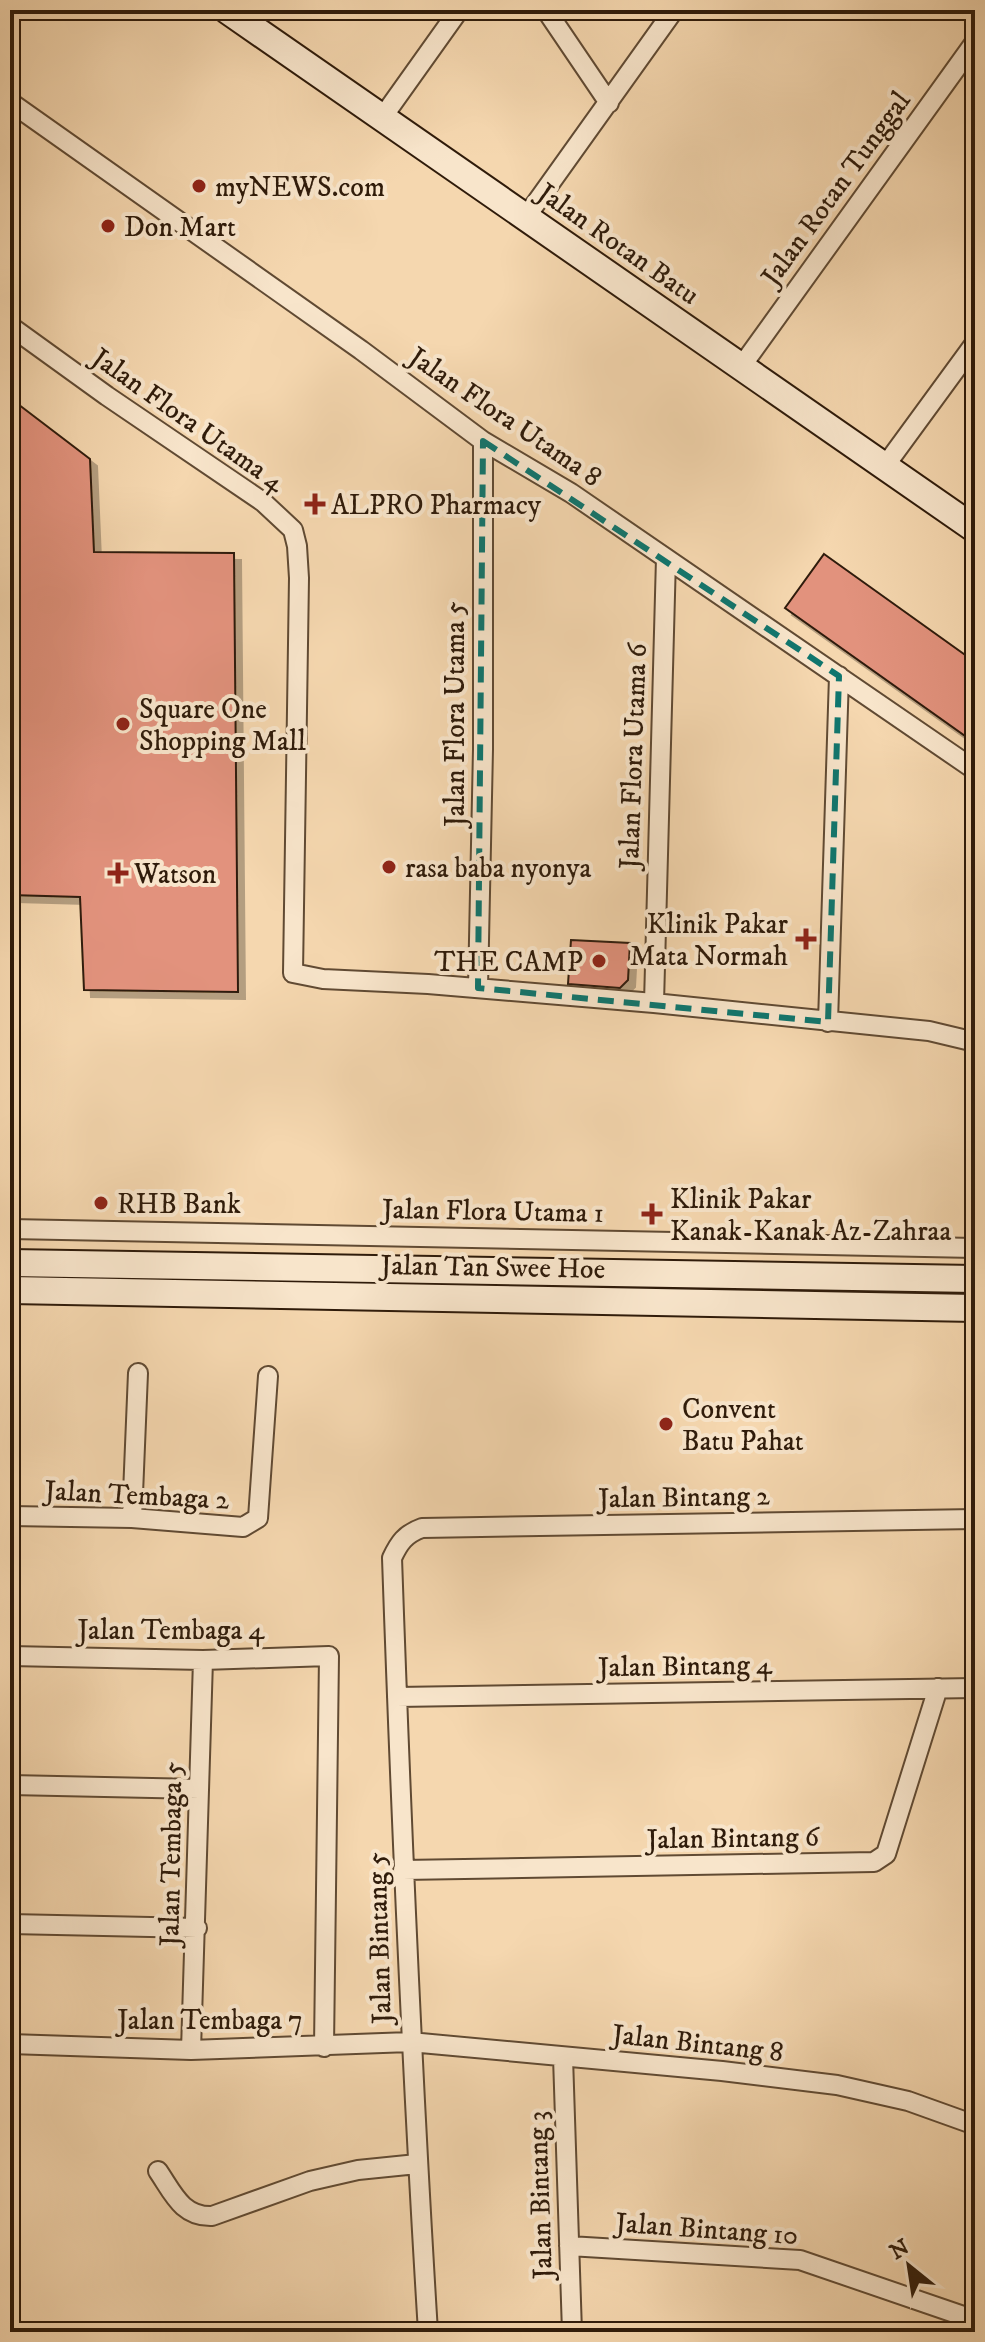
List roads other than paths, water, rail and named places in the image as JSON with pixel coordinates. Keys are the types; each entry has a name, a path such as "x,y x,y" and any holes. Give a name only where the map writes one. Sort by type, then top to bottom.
{"main road":[{"name":"Jalan Rotan Batu","path":"238,13 382,118 975,529"},
{"name":"Jalan Tan Swee Hoe","path":"10,1263 975,1279"},
{"name":"Jalan Tan Swee Hoe","path":"10,1290 975,1308"}],"street":[{"path":"382,118 459,10"},
{"path":"546,10 609,103"},
{"path":"526,217 674,10"},
{"name":"Jalan Rotan Tunggal","path":"741,367 975,42"},
{"name":"Jalan Flora Utama 8","path":"10,102 323,323 483,441 571,493 975,770"},
{"name":"Jalan Flora Utama 4","path":"10,326 263,502 293,530 299,578 293,973 323,979 478,988"},
{"path":"885,466 975,343"},
{"name":"Jalan Flora Utama 5","path":"478,988 483,749 483,441"},
{"name":"Jalan Flora Utama 6","path":"654,1003 666,558"},
{"path":"828,1022 839,676"},
{"path":"478,988 929,1031 975,1042"},
{"name":"Jalan Flora Utama 1","path":"10,1229 975,1248"},
{"path":"132,1518 138,1373"},
{"name":"Jalan Tembaga 2","path":"10,1516 132,1518 243,1527 258,1518 268,1376"},
{"name":"Jalan Bintang 2","path":"398,1543 410,1532 422,1528 975,1519"},
{"name":"Jalan Bintang 5","path":"398,1543 392,1558 403,1870 428,2332"},
{"name":"Jalan Tembaga 4","path":"10,1656 203,1660 321,1654 330,1658 324,2047"},
{"name":"Jalan Tembaga 5","path":"191,2050 203,1660"},
{"name":"Jalan Bintang 6","path":"403,1870 874,1862 886,1854 938,1688"},
{"name":"Jalan Bintang 4","path":"397,1697 975,1688"},
{"path":"10,1785 199,1789"},
{"path":"10,1924 197,1928"},
{"name":"Jalan Tembaga 7","path":"10,2044 191,2050 410,2042"},
{"name":"Jalan Bintang 8","path":"410,2042 722,2071 837,2085 908,2101 975,2125"},
{"name":"Jalan Bintang 3","path":"563,2057 572,2332"},
{"path":"158,2171 180,2205 199,2217 212,2216 310,2181 358,2170 417,2164"},
{"name":"Jalan Bintang 10","path":"569,2246 800,2260 975,2320"}],"place":[{"name":"myNEWS.com","path":"199,186"},
{"name":"Don Mart","path":"108,226"},
{"name":"ALPRO Pharmacy","path":"315,504"},
{"name":"Square One Shopping Mall","path":"123,724"},
{"name":"rasa baba nyonya","path":"389,867"},
{"name":"Watson","path":"118,873"},
{"name":"Klinik Pakar Mata Normah","path":"806,939"},
{"name":"THE CAMP","path":"599,961"},
{"name":"RHB Bank","path":"101,1203"},
{"name":"Klinik Pakar Kanak-Kanak Az-Zahraa","path":"652,1214"},
{"name":"Convent Batu Pahat","path":"666,1424"}]}
